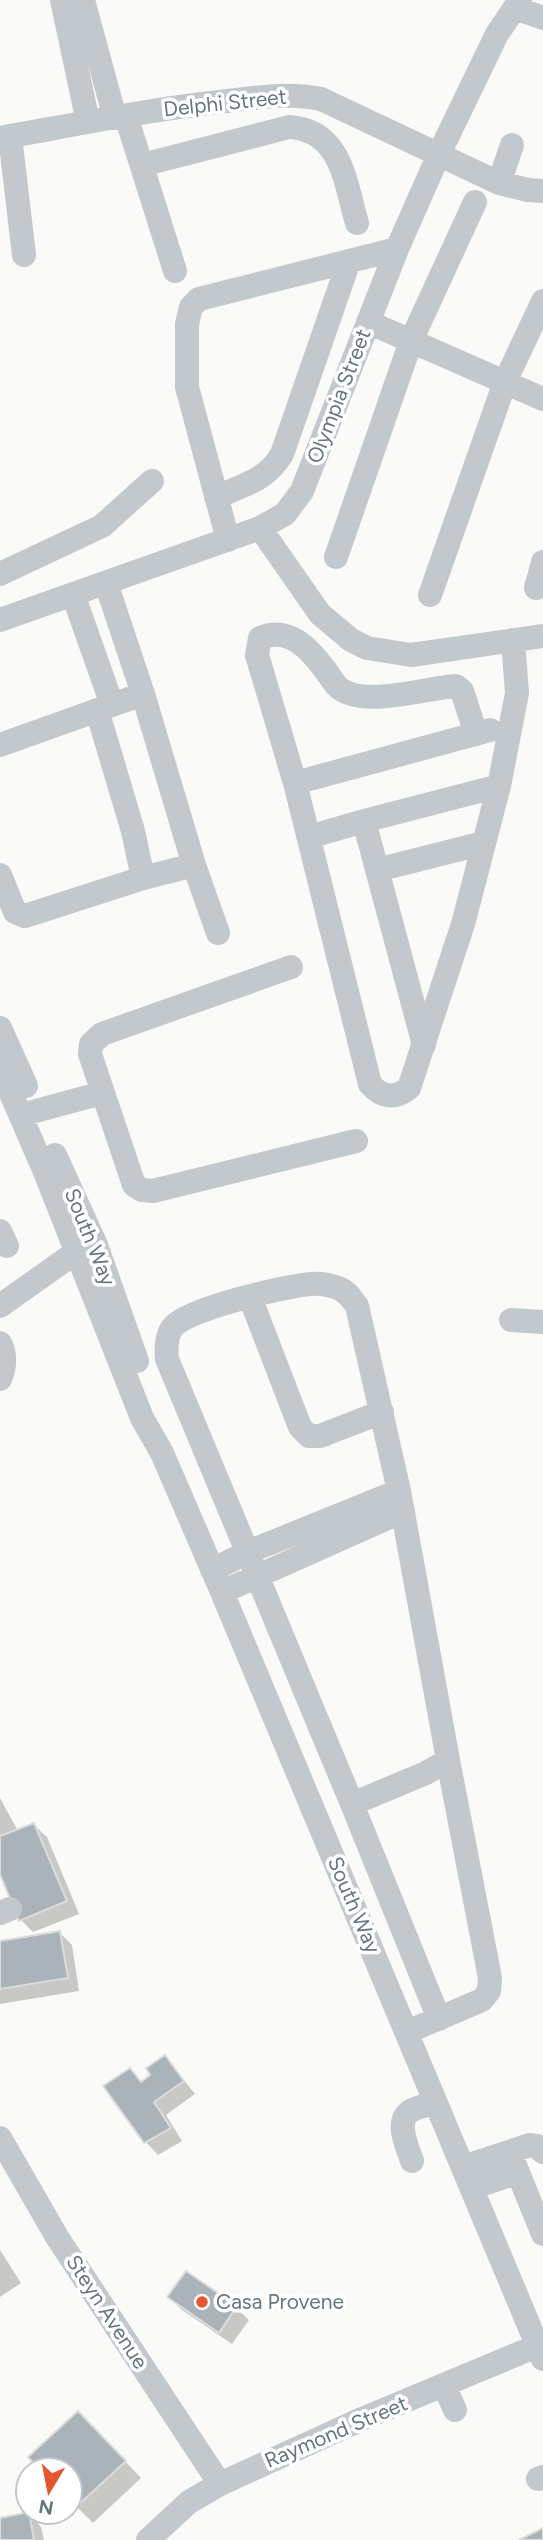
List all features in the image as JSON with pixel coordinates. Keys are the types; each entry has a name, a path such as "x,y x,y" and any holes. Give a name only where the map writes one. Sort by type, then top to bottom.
{"street":[{"path":"62,0 89,122"},
{"path":"83,0 121,117 142,165 175,271"},
{"path":"517,4 543,18"},
{"name":"Olympia Street","path":"0,620 260,528 285,513 302,491 397,249 439,154 497,34 517,4"},
{"name":"Delphi Street","path":"5,137 187,105 270,96 305,96 321,99 499,183 543,191"},
{"path":"142,165 289,127 302,128 329,143 337,155 357,223"},
{"path":"5,137 24,255"},
{"path":"499,183 512,145"},
{"path":"0,177 6,238"},
{"path":"336,557 411,341 475,202"},
{"path":"228,540 187,387 187,324 191,307 199,299 397,249"},
{"path":"216,497 263,477 274,467 282,454 349,261"},
{"path":"430,595 505,382 543,301"},
{"path":"368,321 543,399"},
{"path":"0,574 102,526 152,481"},
{"path":"260,528 320,614 351,640 367,648 411,655 543,636"},
{"path":"536,587 543,562"},
{"path":"106,583 143,694 194,865 218,933"},
{"path":"73,594 105,708 144,878"},
{"path":"476,734 462,691 456,686 369,697 354,696 338,687 305,647 285,633 273,633 260,638 257,655 295,783 370,1084 377,1092 387,1096 400,1095 409,1088 463,923 499,786 517,693 504,642"},
{"path":"0,745 143,694"},
{"path":"295,783 476,734 513,716"},
{"path":"309,837 499,786"},
{"path":"364,821 424,1045"},
{"path":"377,870 484,844"},
{"path":"0,875 15,912 25,916 194,865"},
{"path":"291,967 102,1034 91,1044 90,1054 134,1185 142,1190 153,1191 356,1141"},
{"name":"South Way","path":"0,1028 28,1112 156,1416 162,1453 540,2352"},
{"name":"South Way","path":"0,1068 28,1112"},
{"path":"28,1112 102,1093"},
{"path":"0,1306 86,1248"},
{"path":"407,2032 439,2019 482,2000 489,1991 491,1978 401,1501 357,1306 348,1294 338,1288 314,1284 250,1297 184,1317 172,1328 166,1346 167,1359 439,2019"},
{"path":"250,1297 300,1427 309,1436 320,1436 382,1412"},
{"path":"511,1321 543,1322"},
{"path":"0,1343 4,1356 4,1371 0,1380"},
{"path":"217,1581 248,1552 401,1501"},
{"path":"217,1581 257,1577 401,1501"},
{"path":"352,1804 426,1773 448,1760"},
{"path":"412,2161 402,2130 403,2120 409,2112 436,2103"},
{"name":"Steyn Avenue","path":"0,2138 57,2237 219,2484"},
{"path":"467,2177 514,2163 530,2145 543,2152"},
{"path":"514,2163 543,2234"},
{"name":"Raymond Street","path":"148,2540 189,2502 219,2484 291,2450 444,2385 540,2352"},
{"path":"444,2385 455,2410"}],"building":[{"path":"34,1823 67,1901 19,1921 0,1874 0,1836"},
{"path":"60,1931 68,1978 0,1989 0,1941"},
{"path":"165,2055 184,2081 154,2102 171,2128 144,2143 103,2086 130,2068 141,2082 150,2075 146,2068"},
{"name":"Casa Provene","path":"186,2271 237,2306 219,2333 167,2297"},
{"path":"78,2411 126,2461 84,2500 84,2456 29,2456"},
{"path":"14,2515 14,2526 32,2526 34,2540 0,2540 0,2518"},
{"path":"543,2528 543,2540 519,2540"}],"place":[{"name":"Casa Provene","path":"202,2302"}]}
